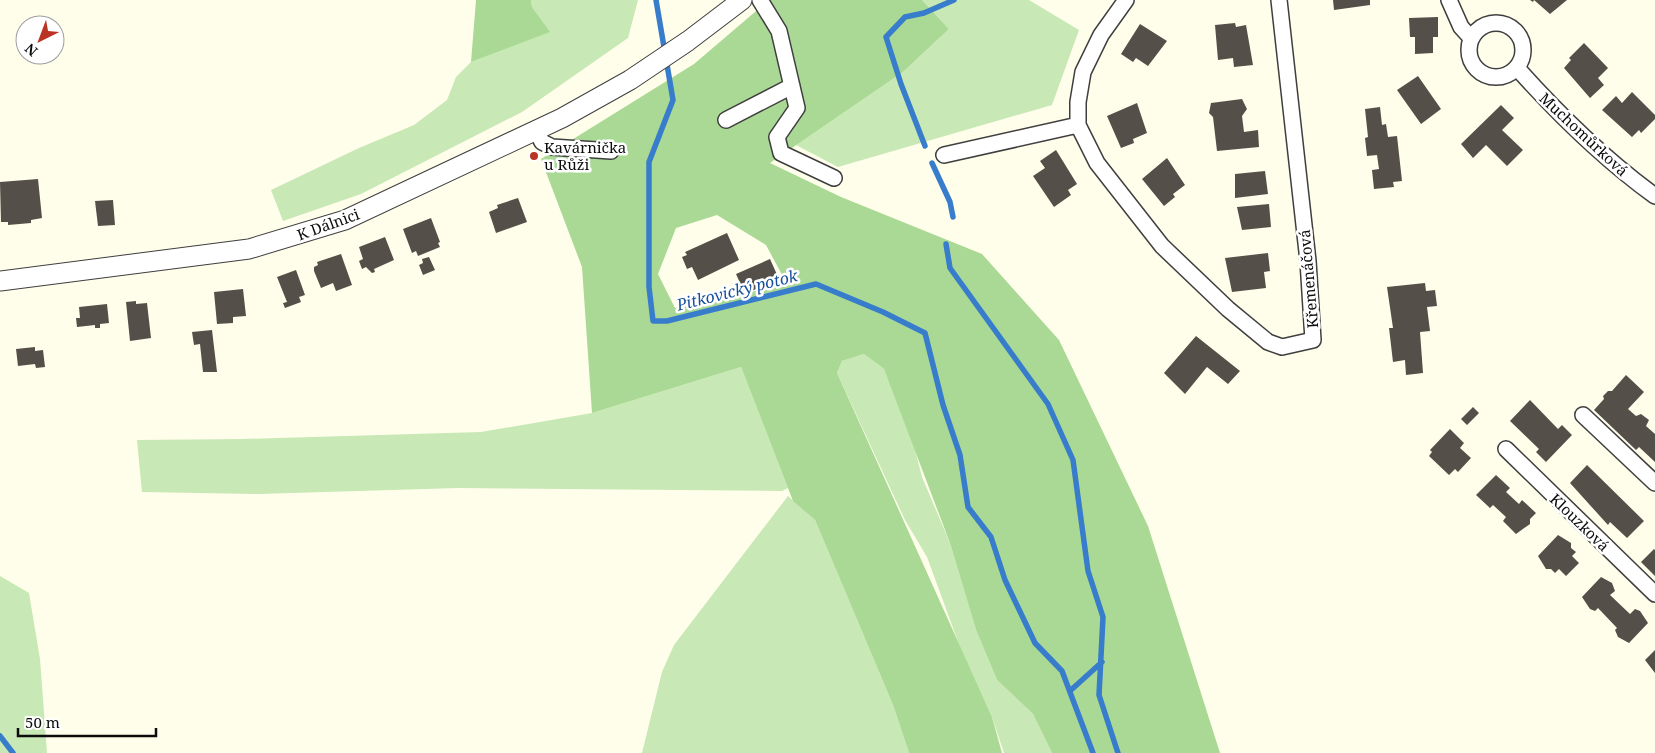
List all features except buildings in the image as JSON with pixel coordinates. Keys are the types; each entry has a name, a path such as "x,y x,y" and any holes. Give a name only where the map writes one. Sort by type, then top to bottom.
{"street":[{"name":"K Dálnici","path":"0,282 140,265 249,249 345,220 536,130 630,80 688,41 742,0"},
{"path":"760,0 779,31 796,108 777,137 781,153 834,178"},
{"name":"Křemenáčová","path":"1126,0 1101,34 1083,72 1078,102 1078,124 1097,163 1162,246 1228,309 1268,342 1282,347 1313,340 1308,260 1279,0"},
{"path":"1448,0 1461,28 1471,38"},
{"path":"1492,22 1505,24 1516,31 1522,43 1523,56 1517,68 1506,76 1493,78 1480,73 1472,64 1468,51 1471,38 1479,28 1492,22"},
{"name":"Muchomůrková","path":"1517,68 1582,136 1626,175 1655,196"},
{"path":"726,120 792,86"},
{"path":"944,155 1078,124"},
{"path":"536,130 542,142 552,146 610,151"},
{"path":"1583,415 1655,483"},
{"name":"Klouzková","path":"1506,449 1655,594"}],"green space":[{"path":"476,0 531,0 532,7 550,32 471,62"},
{"path":"531,0 638,0 628,38 522,112 361,194 283,221 271,190 359,148 414,125 447,100 456,77 471,62 549,32 532,7"},
{"path":"769,0 922,0 949,29 903,72 770,163 841,197 982,254 1059,340 1148,526 1220,753 1052,753 1033,714 997,680 976,630 950,543 884,369 864,354 842,361 837,373 992,717 1002,753 909,753 893,705 815,520 793,501 741,367 592,413 582,267 541,159 694,64","holes":["717,215 766,245 787,284 675,308 658,274 676,228"]},
{"path":"922,0 1029,0 1079,30 1052,105 838,167 796,145 903,72 949,29"},
{"path":"864,354 884,369 912,438 922,477 950,543 976,630 997,680 1033,714 1052,753 1004,753 992,717 960,647 927,557 905,520 837,373 842,361"},
{"path":"741,367 788,488 782,491 458,488 258,494 142,492 137,440 481,432 592,413"},
{"path":"788,496 815,520 893,705 909,753 642,753 662,672 674,645"},
{"path":"0,576 29,593 40,659 47,753 0,753"}],"waterway":[{"name":"Pitkovický potok","path":"656,0 673,100 649,162 649,287 653,321 667,321 816,284 883,312 925,333 943,405 960,455 968,507 991,537 1005,580 1035,643 1062,671 1093,753"},
{"path":"925,146 901,84 886,37 905,17 924,13 954,0"},
{"path":"932,163 950,202 953,217"},
{"path":"946,244 950,268 1048,404 1073,460 1088,571 1103,617 1099,695 1118,753"},
{"path":"1071,690 1102,662"},
{"path":"0,736 13,753"}],"place":[{"name":"Kavárnička u Růži","path":"534,156"}]}
